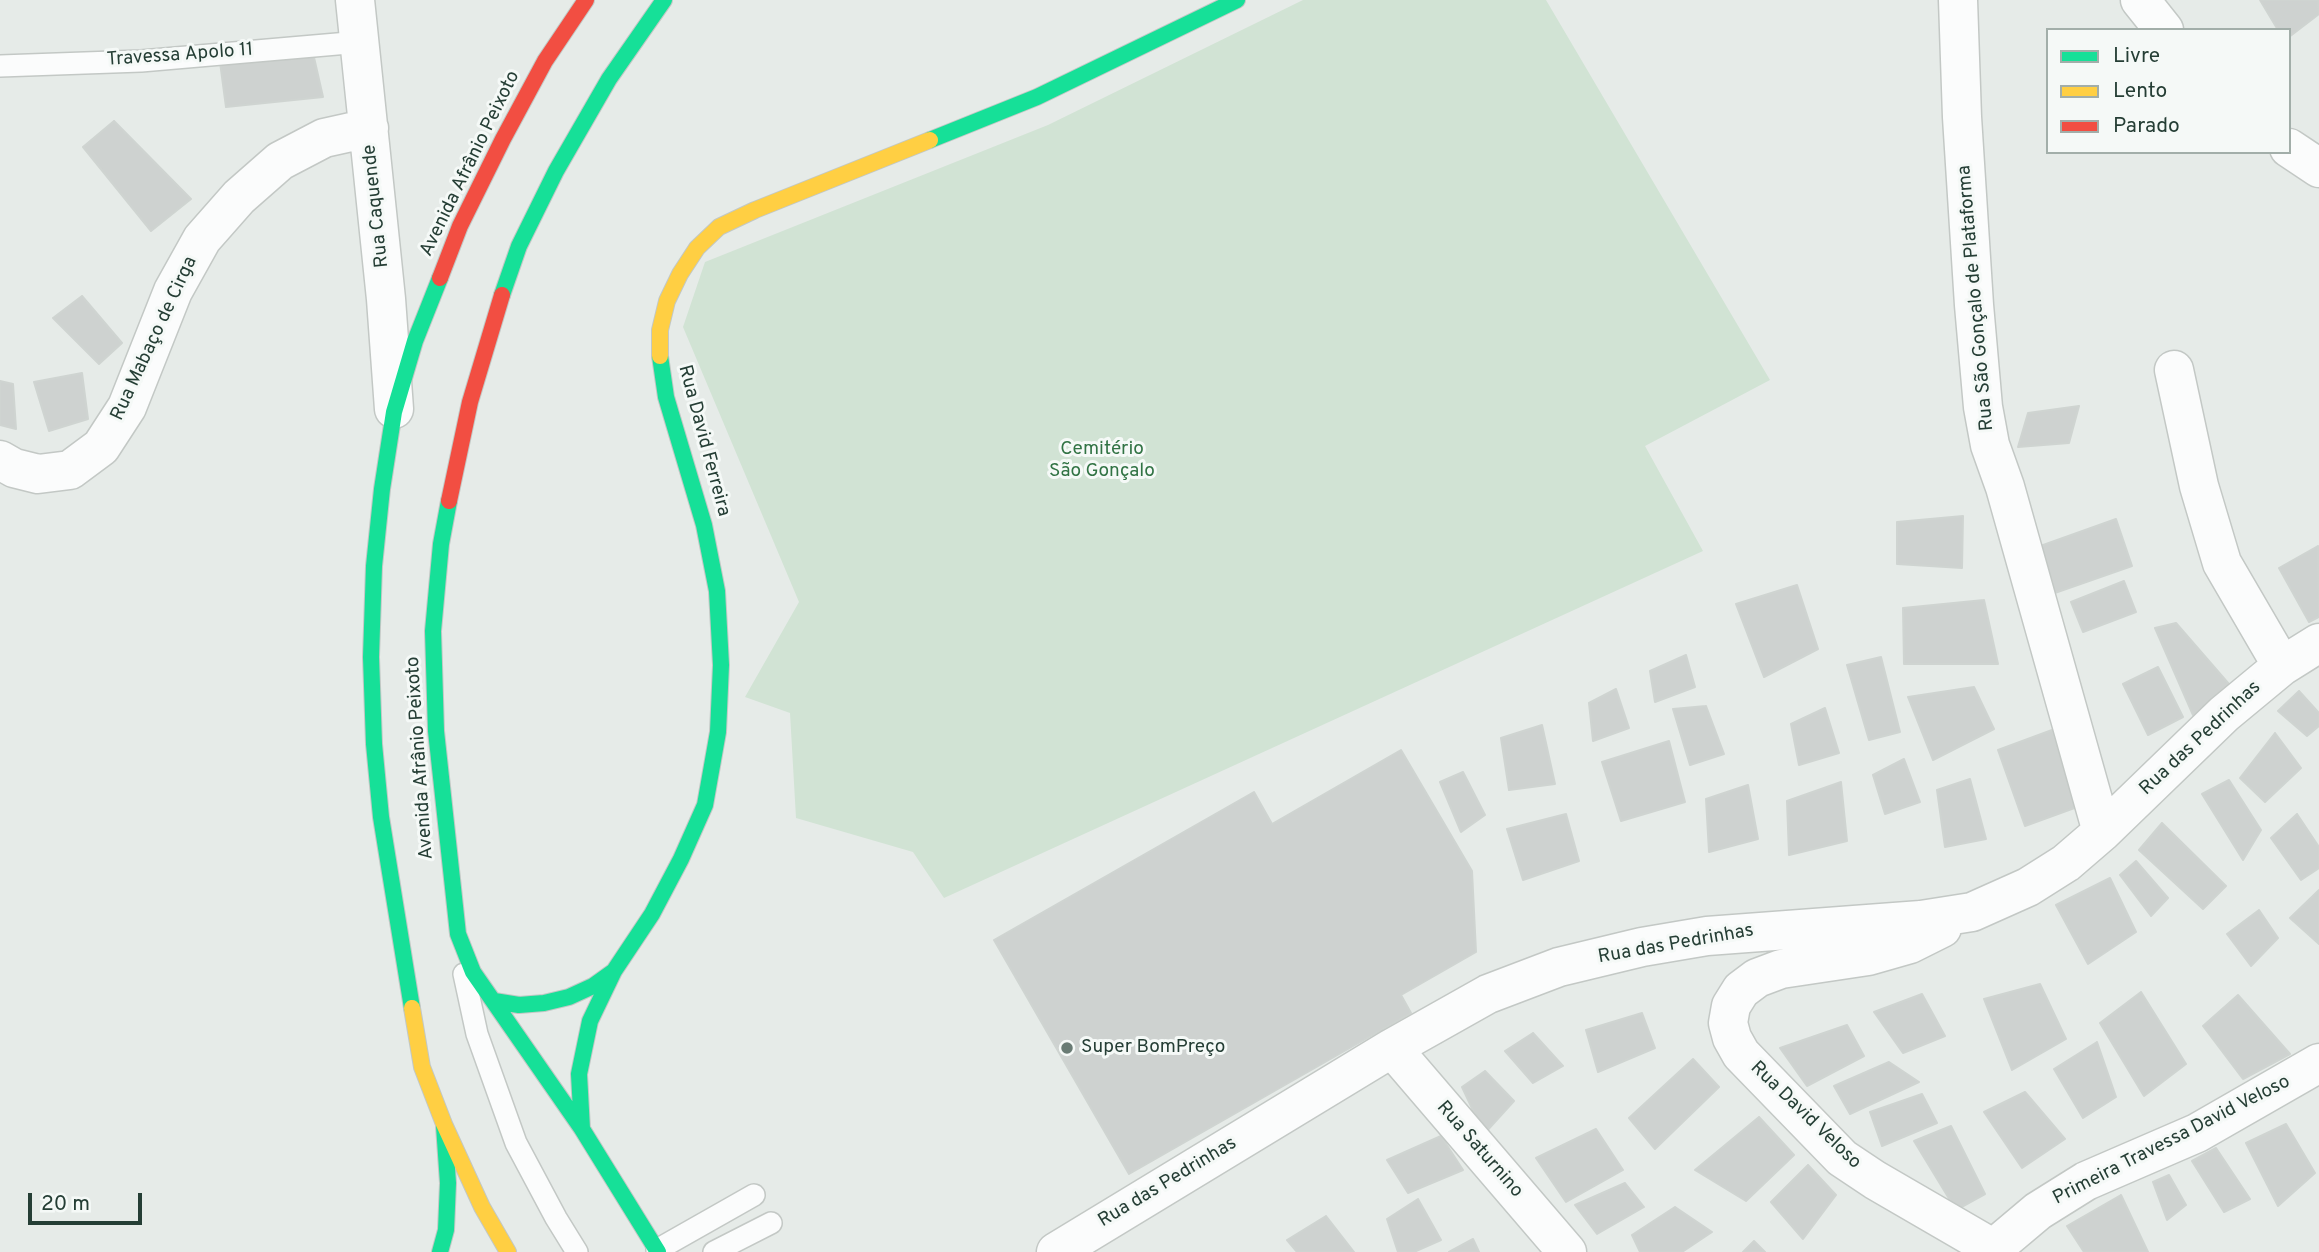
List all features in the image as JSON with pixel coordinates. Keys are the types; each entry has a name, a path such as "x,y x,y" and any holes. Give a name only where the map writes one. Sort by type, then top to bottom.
{"main road":[{"name":"Avenida Afrânio Peixoto","path":"508,1252 482,1207 444,1124 422,1067 383,831 374,744 371,657 374,566 394,412 415,341 460,226 503,139 545,61 586,0"},
{"name":"Avenida Afrânio Peixoto","path":"657,1251 582,1129 473,972 458,934 436,731 433,631 441,544 454,473 491,326 519,246 556,171 609,79 664,0"},
{"name":"Rua David Ferreira","path":"582,1129 579,1074 590,1021 614,971 652,914 705,805 718,732 721,665 717,591 704,525 666,397 660,362 660,330 667,301 680,274 697,248 719,227 755,210 1037,97 1237,0"},
{"name":"Rua David Ferreira","path":"494,1001 544,1003 569,997 593,986 614,971"},
{"path":"440,1252 446,1230 448,1183 444,1124"}],"street":[{"name":"Rua Caquende","path":"355,0 386,299 394,412"},
{"name":"Rua São Gonçalo de Plataforma","path":"1958,0 1961,105 1983,407 1990,445 2005,487 2102,832"},
{"path":"2140,0 2162,28"},
{"name":"Rua Mabaço de Cirga","path":"0,460 14,468 38,474 71,470 101,447 127,407 173,291 202,239 239,197 281,161 324,138 369,128"},
{"path":"2291,149 2319,168"},
{"path":"2174,370 2199,486 2222,563 2282,666"},
{"name":"Rua das Pedrinhas","path":"1056,1252 1392,1048 1488,995 1559,967 1707,936 1921,920 1972,912 2028,887 2066,863 2102,832 2224,714 2282,666 2319,643"},
{"name":"Rua David Veloso","path":"1972,912 1910,944 1868,956 1781,969 1757,978 1741,990 1731,1006 1728,1023 1732,1038 1741,1054 1842,1158 1997,1250"},
{"name":"Rua Saturnino","path":"1392,1048 1567,1252"},
{"name":"Primeira Travessa David Veloso","path":"1997,1250 2038,1211 2086,1181 2197,1133 2319,1063"}],"lane":[{"name":"Travessa Apolo 11","path":"0,66 141,61 360,42"},
{"path":"458,934 477,1034 494,1087 516,1143 577,1252"},
{"path":"657,1251 754,1195"},
{"path":"714,1252 771,1223"}],"green space":[{"name":"Cemitério São Gonçalo","path":"1303,0 1546,0 1770,380 1645,446 1703,551 944,898 913,852 796,818 790,713 745,697 799,602 683,327 705,262 1048,125"}],"building":[{"path":"2260,0 2318,0 2319,14 2291,35 2291,28 2277,28"},
{"path":"313,53 323,97 226,107 220,62"},
{"path":"114,121 191,199 151,231 83,147"},
{"path":"82,296 122,343 99,364 53,318"},
{"path":"82,373 88,419 49,431 34,382"},
{"path":"0,381 13,384 16,429 0,425"},
{"path":"2079,406 2069,443 2018,447 2028,413"},
{"path":"1963,516 1962,568 1897,564 1897,522"},
{"path":"2116,519 2132,566 2049,595 2032,549"},
{"path":"2318,546 2319,617 2309,622 2279,568"},
{"path":"2124,581 2136,612 2083,632 2071,602"},
{"path":"1797,585 1818,649 1764,677 1736,604"},
{"path":"1984,600 1998,664 1904,664 1903,608"},
{"path":"2176,623 2235,691 2193,715 2155,628"},
{"path":"1686,655 1695,687 1655,702 1650,671"},
{"path":"1881,657 1900,732 1869,740 1847,665"},
{"path":"2158,667 2183,717 2148,735 2123,684"},
{"path":"1974,687 1994,729 1933,760 1908,697"},
{"path":"1616,689 1629,728 1593,741 1589,703"},
{"path":"2299,691 2319,713 2319,726 2307,736 2278,711"},
{"path":"1706,706 1724,754 1690,765 1673,709"},
{"path":"1825,708 1839,753 1799,765 1791,724"},
{"path":"1542,725 1555,784 1509,790 1501,738"},
{"path":"2052,730 2080,806 2025,826 1998,750"},
{"path":"2275,733 2301,768 2265,802 2240,778"},
{"path":"1669,741 1685,802 1621,821 1602,762"},
{"path":"1401,750 1472,871 1476,952 1401,995 1411,1013 1129,1174 994,940 1254,792 1272,824"},
{"path":"1904,759 1920,802 1885,814 1873,775"},
{"path":"1463,772 1485,815 1461,832 1440,782"},
{"path":"1970,779 1986,839 1945,847 1937,790"},
{"path":"2229,780 2261,830 2243,860 2202,794"},
{"path":"1841,782 1847,841 1789,855 1787,801"},
{"path":"1748,785 1758,839 1709,852 1706,799"},
{"path":"1566,814 1579,861 1523,880 1507,829"},
{"path":"2297,814 2319,847 2319,868 2301,880 2271,838"},
{"path":"2162,823 2226,886 2203,909 2139,850"},
{"path":"2136,861 2168,898 2151,916 2120,875"},
{"path":"2110,878 2136,932 2088,964 2056,905"},
{"path":"2319,890 2319,944 2290,918"},
{"path":"2259,910 2278,938 2251,966 2227,934"},
{"path":"2040,984 2066,1039 2012,1070 1984,999"},
{"path":"2141,992 2186,1064 2144,1096 2100,1023"},
{"path":"1922,994 1945,1036 1903,1053 1874,1012"},
{"path":"2238,995 2290,1054 2243,1079 2203,1026"},
{"path":"1642,1013 1655,1048 1598,1072 1586,1030"},
{"path":"1847,1025 1864,1056 1807,1086 1780,1048"},
{"path":"1533,1033 1563,1066 1533,1083 1505,1051"},
{"path":"2097,1042 2116,1097 2083,1118 2054,1069"},
{"path":"1693,1059 1719,1087 1655,1149 1629,1118"},
{"path":"1889,1062 1919,1082 1850,1114 1834,1086"},
{"path":"1485,1071 1514,1101 1484,1134 1462,1087"},
{"path":"2025,1092 2065,1139 2022,1168 1984,1112"},
{"path":"1922,1094 1937,1123 1882,1146 1870,1112"},
{"path":"1759,1117 1794,1155 1746,1201 1695,1170"},
{"path":"2286,1124 2315,1173 2278,1206 2246,1143"},
{"path":"1951,1126 1985,1194 1956,1210 1914,1141"},
{"path":"1596,1129 1623,1170 1566,1202 1536,1158"},
{"path":"1441,1136 1463,1170 1408,1193 1387,1160"},
{"path":"2216,1148 2250,1199 2224,1212 2192,1161"},
{"path":"1808,1165 1836,1195 1803,1239 1771,1202"},
{"path":"2169,1175 2186,1205 2167,1220 2153,1182"},
{"path":"1625,1183 1644,1207 1597,1234 1575,1205"},
{"path":"2121,1195 2148,1252 2084,1252 2067,1226"},
{"path":"1418,1199 1441,1240 1414,1252 1398,1252 1387,1219"},
{"path":"1675,1207 1712,1232 1682,1252 1640,1252 1632,1235"},
{"path":"1326,1216 1354,1252 1297,1252 1287,1240"},
{"path":"1473,1239 1479,1252 1449,1252"},
{"path":"1754,1241 1765,1252 1743,1252"}],"traffic: fast":[{"path":"502,295 519,246 556,171 609,79 664,0"},
{"path":"930,140 1037,97 1237,0"},
{"path":"412,1008 381,817 374,744 371,657 374,566 394,412 415,341 440,278"},
{"path":"582,1129 579,1074 590,1021 614,971 652,914 705,805 718,732 721,665 717,591 704,525 666,397 660,356"},
{"path":"449,501 441,544 433,631 436,731 458,934 473,972 582,1129 658,1252"},
{"path":"494,1001 519,1005 569,997 593,986 614,971"},
{"path":"440,1252 446,1230 448,1183 444,1126"}],"traffic: slow":[{"path":"660,356 660,330 667,301 697,248 719,227 930,140"},
{"path":"412,1008 422,1067 444,1124 482,1207 508,1252"}],"traffic: jam":[{"path":"440,278 460,226 503,139 545,61 586,0"},
{"path":"449,501 470,402 502,295"}],"place":[{"name":"Super BomPreço","path":"1067,1048"}]}
